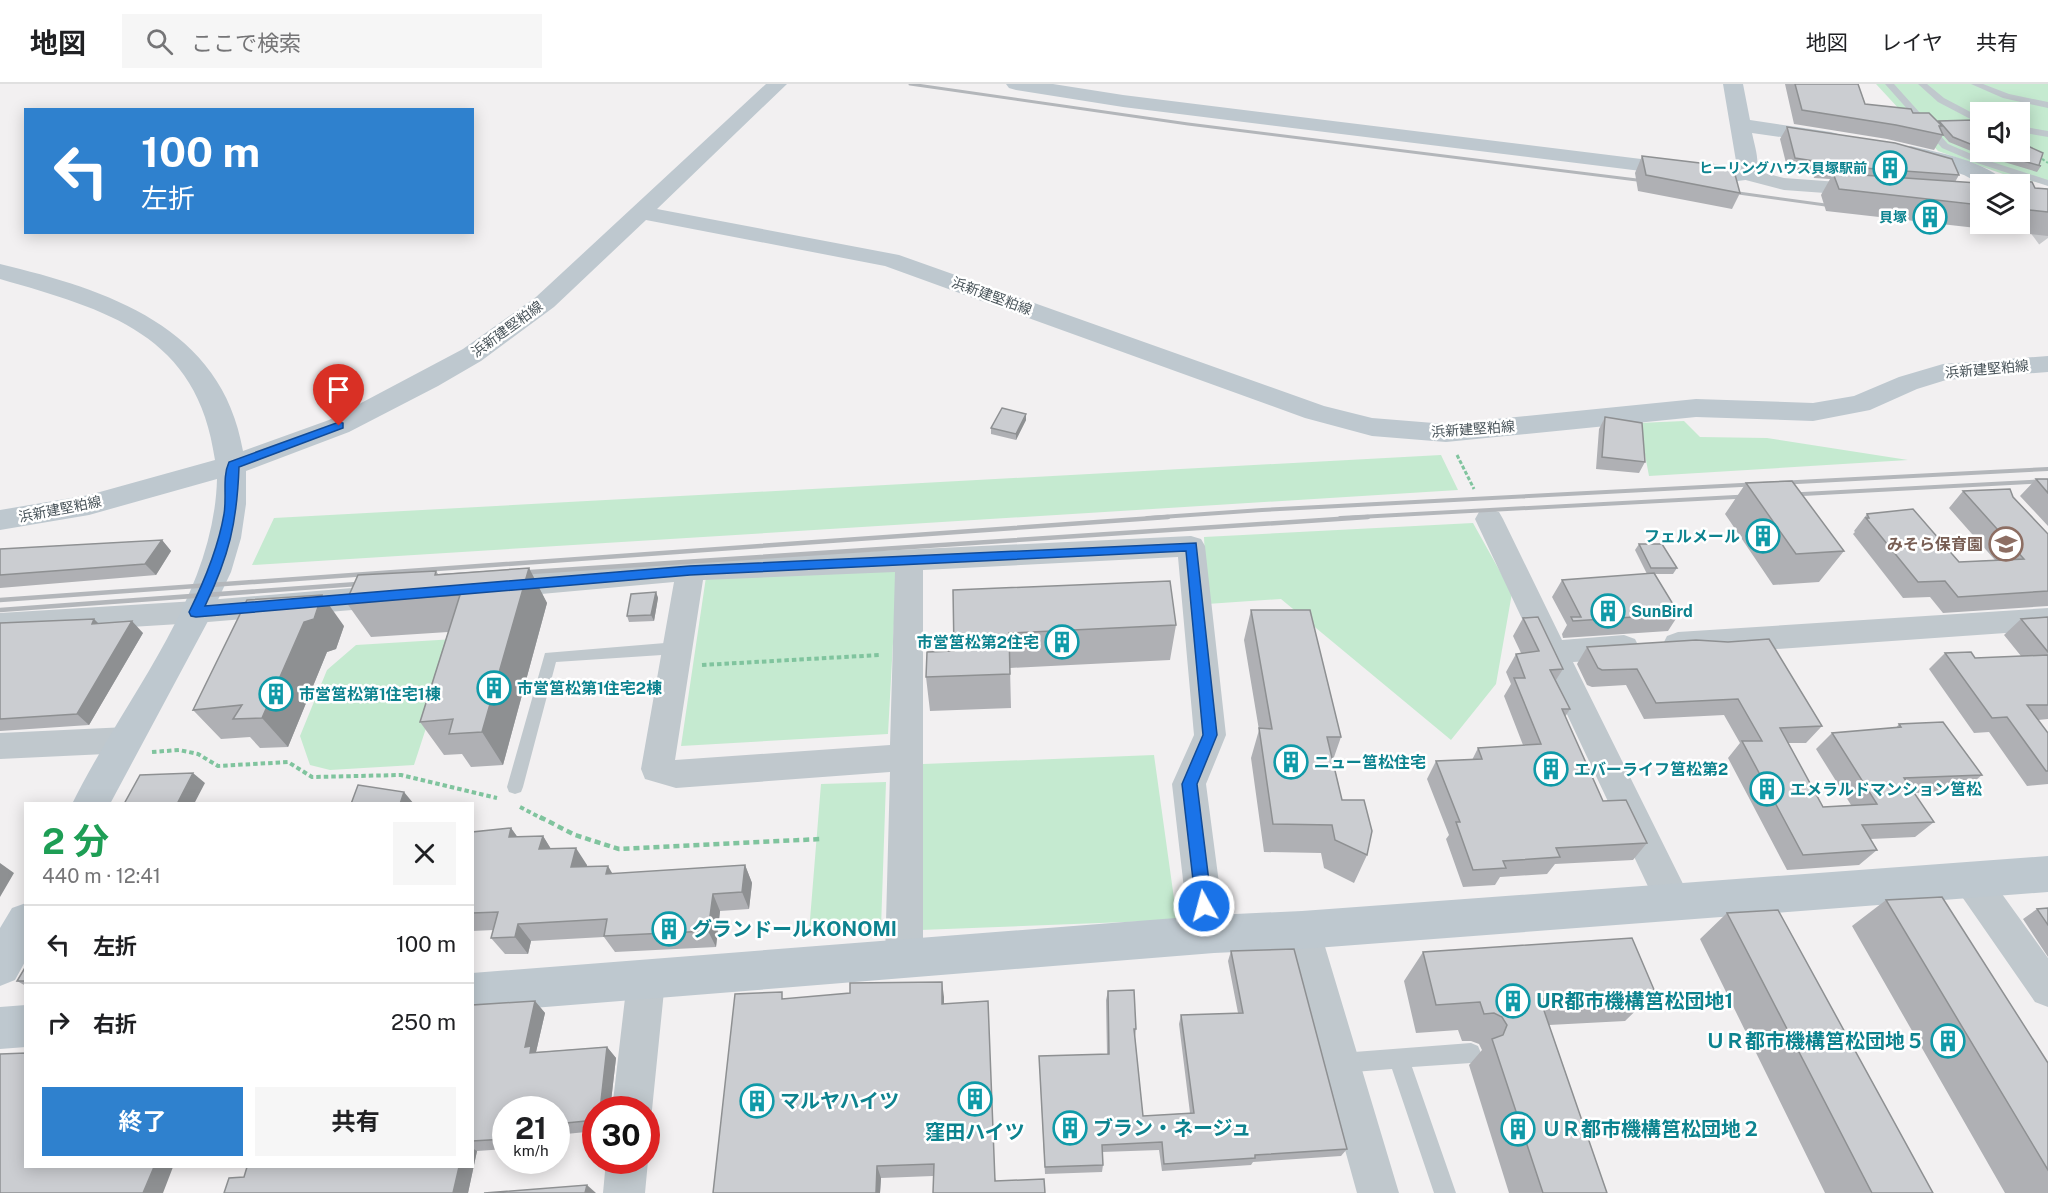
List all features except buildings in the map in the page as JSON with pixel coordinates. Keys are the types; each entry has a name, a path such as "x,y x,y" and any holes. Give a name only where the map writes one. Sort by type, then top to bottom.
{"street":[{"path":"640,212 777,84"},
{"path":"1016,84 1123,102 1327,128 1719,175 1744,174 1784,184 1888,192"},
{"path":"1733,84 1748,167 1744,174"},
{"path":"1740,125 1848,140"},
{"path":"1890,147 1972,170 1979,174"},
{"name":"浜新建堅粕線","path":"0,520 88,505 233,465 339,426 384,405 472,355 545,302 640,212 891,260 1325,415 1372,427 1446,433 1696,408 1785,412 1839,409 1860,404 1908,383 1943,372 2048,364"},
{"path":"0,271 109,306 149,327 180,352 207,387 223,422 233,465 231,511 215,573 92,802"},
{"path":"1489,519 1674,902"},
{"path":"466,589 690,570 1191,546 1210,735 1190,784 1204,906 1214,934"},
{"path":"904,959 909,561"},
{"path":"690,570 657,769 676,774 907,757"},
{"path":"0,624 196,612 419,593"},
{"path":"1553,652 2048,619"},
{"path":"0,746 122,747"},
{"path":"474,993 646,981 1214,934 1302,930 2048,874"},
{"path":"1971,880 2048,988"},
{"path":"0,966 24,924"},
{"path":"1302,930 1378,1193"},
{"path":"634,1096 646,981"},
{"path":"0,1028 24,1026"},
{"path":"624,1193 626,1174"}],"lane":[{"path":"1889,84 1945,146 1980,162 2048,183"},
{"path":"1922,84 1941,100 1970,116"},
{"path":"1975,84 2006,96 2048,105"},
{"path":"2030,131 2048,134"},
{"path":"515,787 550,657 675,657"},
{"path":"1341,1064 1471,1053"},
{"path":"1399,1059 1445,1193"}],"path":[{"path":"2030,152 2048,163"},
{"path":"1446,433 1474,489"},
{"path":"675,657 908,653"},
{"path":"122,747 179,750 198,754 218,766 288,762 312,777 401,775 508,801"},
{"path":"518,806 575,835 619,849 821,839"}],"green space":[{"path":"1876,84 2048,84 2048,185 2030,181 2030,174 2003,174 1938,151"},
{"path":"1684,421 1700,437 1767,438 1908,460 1649,476 1639,423"},
{"path":"1441,455 1458,490 252,565 274,518"},
{"path":"1473,523 1512,593 1496,684 1451,740 1281,599 1207,604 1204,537"},
{"path":"897,568 888,734 681,746 706,577"},
{"path":"455,639 414,765 330,770 310,765 300,736 327,670 356,645"},
{"path":"1154,755 1177,920 920,930 923,764"},
{"path":"886,782 881,928 809,932 821,784"}],"tunnel":[{"path":"2030,214 2048,238"}],"railway":[{"path":"910,84 1188,124 1653,182"},
{"path":"1724,191 1840,207"},
{"path":"1147,518 2048,469"},
{"path":"1784,495 2048,481"},
{"path":"1340,518 1754,496"},
{"path":"0,600 1168,517"},
{"path":"515,573 1368,517"},
{"path":"0,610 371,583"}],"place":[{"name":"ヒーリングハウス貝塚駅前","path":"1890,168"},
{"name":"貝塚","path":"1930,217"},
{"name":"フェルメール","path":"1763,536"},
{"name":"みそら保育園","path":"2006,544"},
{"name":"SunBird","path":"1608,611"},
{"name":"市営筥松第2住宅","path":"1062,642"},
{"name":"市営筥松第1住宅2棟","path":"494,688"},
{"name":"市営筥松第1住宅1棟","path":"276,694"},
{"name":"ニュー筥松住宅","path":"1291,762"},
{"name":"エバーライフ筥松第2","path":"1551,769"},
{"name":"エメラルドマンション筥松","path":"1767,789"},
{"name":"グランドールKONOMI","path":"669,929"},
{"name":"UR都市機構筥松団地1","path":"1513,1001"},
{"name":"ＵＲ都市機構筥松団地５","path":"1948,1041"},
{"name":"窪田ハイツ","path":"975,1099"},
{"name":"マルヤハイツ","path":"757,1101"},
{"name":"ブラン・ネージュ","path":"1070,1128"},
{"name":"ＵＲ都市機構筥松団地２","path":"1518,1129"}],"route":[{"path":"339,426 233,465 231,511 225,541 215,573 196,612 690,570 1191,546 1210,735 1190,784 1204,906"}]}
